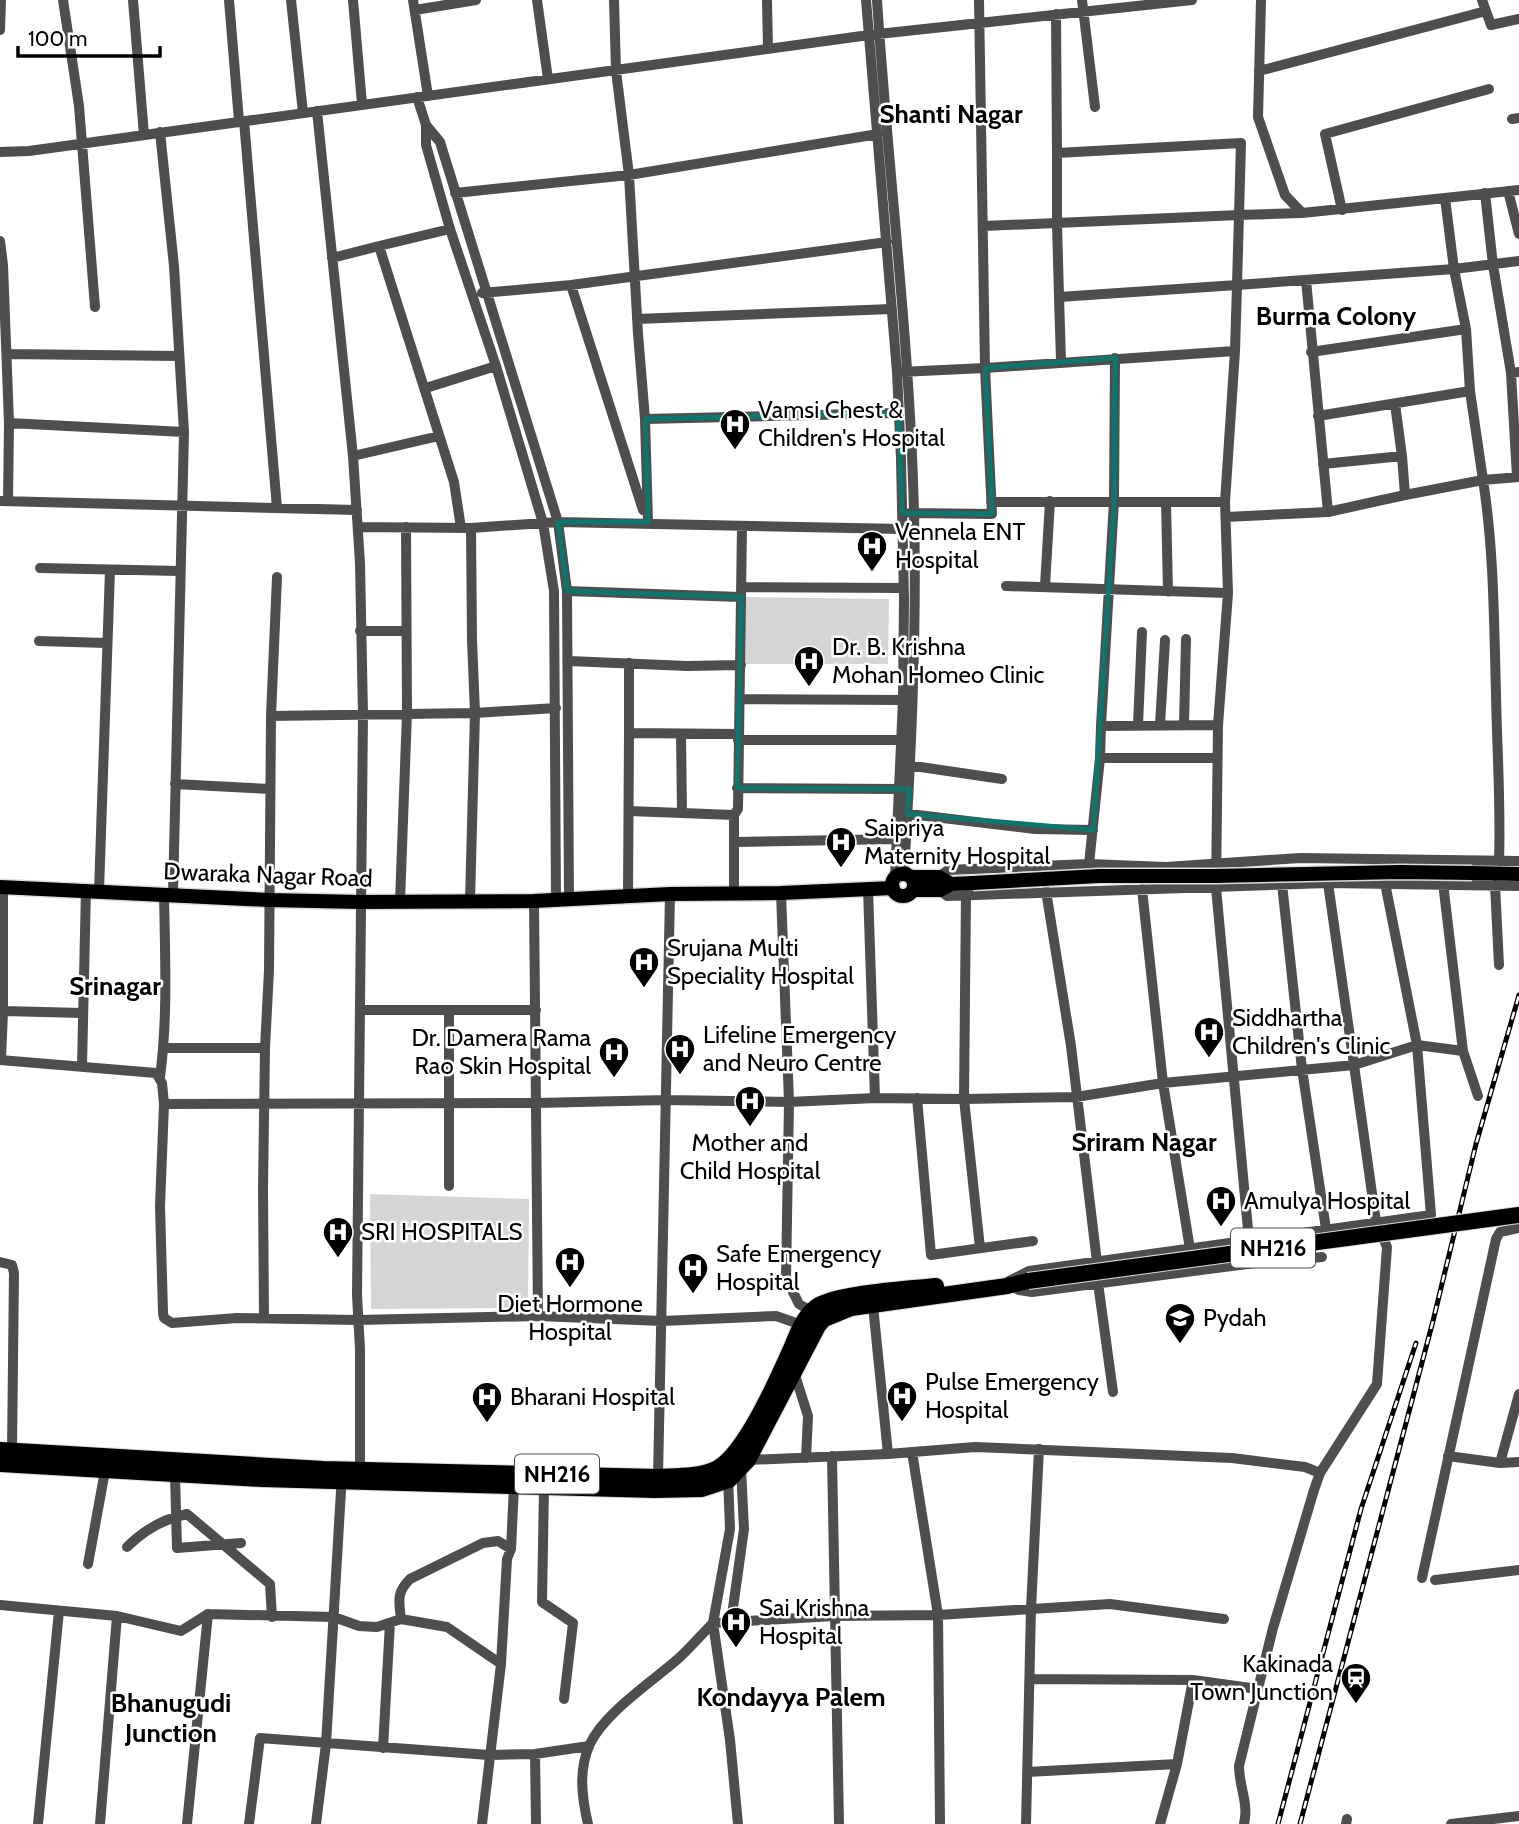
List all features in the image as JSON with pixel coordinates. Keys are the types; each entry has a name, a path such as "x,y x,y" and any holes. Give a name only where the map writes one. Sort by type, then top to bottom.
{"highway":[{"name":"NH216","path":"812,1319 852,1308 1017,1282 1519,1215"},
{"name":"NH216","path":"812,1319 822,1303 849,1297 982,1281 1017,1282"},
{"path":"729,1480 745,1464 794,1372 812,1319"},
{"path":"725,1463 737,1450 760,1412 812,1319"},
{"name":"NH216","path":"6,1451 342,1475"},
{"name":"NH216","path":"0,1464 175,1475 658,1477 697,1475 725,1463"},
{"name":"NH216","path":"360,1475 544,1487 702,1489 729,1480"}],"main road":[{"name":"Dwaraka Nagar Road","path":"1,887 269,900 534,901 670,894 869,889 903,881 970,889 1099,876 1400,872 1519,874"}],"street":[{"path":"64,0 82,144 95,307"},
{"path":"133,0 144,135"},
{"path":"229,0 276,508"},
{"path":"290,0 303,113"},
{"path":"354,0 362,104"},
{"path":"476,0 414,5 426,145 543,523 554,591 563,900"},
{"path":"537,0 548,79"},
{"path":"614,0 616,71 629,175 645,419 648,522"},
{"path":"767,0 768,49"},
{"path":"866,0 874,35 914,513 903,881"},
{"path":"877,0 874,35 878,134 892,309 901,372 898,413 903,587 901,740 906,765 899,789 903,814 898,839 903,881"},
{"path":"902,513 992,514 985,368 979,0"},
{"path":"0,152 29,151 768,49 1056,14 1083,6 1192,0"},
{"path":"1261,0 1258,117 1285,195 1303,213"},
{"path":"0,30 1,3"},
{"path":"1259,71 1484,5 1491,25 1519,19"},
{"path":"1083,6 1095,107"},
{"path":"1056,14 1061,361"},
{"path":"1342,210 1325,134 1489,89"},
{"path":"317,111 358,527 363,715 358,1320 360,1475"},
{"path":"426,125 440,142 558,522 567,591 569,661 563,900"},
{"path":"160,132 174,267 184,432 175,784 164,1048 160,1077 164,1104 160,1206 164,1318 172,1323 264,1317 358,1320 538,1317 662,1321 776,1316 812,1319"},
{"path":"1057,153 1241,143 1263,133"},
{"path":"455,193 629,175 878,134"},
{"path":"1241,143 1235,351 1225,502 1228,593 1218,725 1216,888 1249,1240"},
{"path":"983,226 1303,213 1514,190 1519,234"},
{"path":"1226,517 1328,512 1483,480 1518,477 1515,373 1493,265 1485,193"},
{"path":"1445,198 1454,268 1466,329 1470,391 1488,512 1500,822 1499,861"},
{"path":"332,258 450,229"},
{"path":"0,241 9,423 4,501 357,510"},
{"path":"472,295 571,285 887,242"},
{"path":"379,246 426,388 466,528 475,713 470,901"},
{"path":"1059,297 1306,280 1519,261"},
{"path":"1306,280 1328,512"},
{"path":"571,285 648,522"},
{"path":"637,319 892,309"},
{"path":"1311,352 1466,329"},
{"path":"901,372 1235,351"},
{"path":"7,354 179,356"},
{"path":"1089,864 1100,758 1110,591 1115,358"},
{"path":"426,388 496,366"},
{"path":"1318,416 1470,391"},
{"path":"1395,404 1405,495"},
{"path":"645,419 898,413"},
{"path":"9,423 184,432"},
{"path":"353,456 439,436"},
{"path":"1323,464 1402,456"},
{"path":"1045,586 1050,500"},
{"path":"991,502 1225,502"},
{"path":"1166,502 1168,592"},
{"path":"358,527 466,528 558,522 648,522 742,527 902,528"},
{"path":"400,901 407,713 406,527"},
{"path":"734,893 734,815 738,809 742,527"},
{"path":"40,568 180,572"},
{"path":"82,1066 82,1013 93,890 110,570"},
{"path":"264,1317 264,1102 269,970 271,716 277,577"},
{"path":"1006,586 1228,593"},
{"path":"567,591 741,592 903,587"},
{"path":"360,631 406,631"},
{"path":"1138,725 1142,632"},
{"path":"1184,725 1186,639"},
{"path":"1160,725 1165,640"},
{"path":"39,641 107,643"},
{"path":"569,661 687,666 741,665"},
{"path":"628,896 629,663"},
{"path":"740,699 903,700"},
{"path":"271,716 475,713 556,708"},
{"path":"1101,726 1218,725"},
{"path":"629,733 901,740"},
{"path":"681,735 682,813"},
{"path":"1100,758 1217,758"},
{"path":"906,765 1002,779"},
{"path":"175,784 270,789"},
{"path":"737,788 899,789"},
{"path":"629,811 734,815"},
{"path":"903,814 1035,829 1093,830"},
{"path":"735,842 898,839"},
{"path":"943,884 948,870 1089,864 1166,867 1300,858 1519,861"},
{"path":"1244,1824 1246,1801 1239,1778 1239,1766 1273,1628 1320,1473 1377,1384 1387,1247 1376,1222 1328,883"},
{"path":"980,1248 964,1099 970,889 1046,891 1328,883 1519,886"},
{"path":"1322,1257 1032,1292 1019,1290 1017,1282 1028,1270 1431,1215 1417,1045 1385,883"},
{"path":"1443,883 1463,1051 1478,1096"},
{"path":"1282,884 1302,1069 1326,1228"},
{"path":"1495,885 1499,965"},
{"path":"1,887 3,1011 0,1060 156,1073 160,1077"},
{"path":"869,889 875,1098"},
{"path":"1142,889 1163,1083 1190,1249"},
{"path":"1046,891 1061,978 1097,1262"},
{"path":"781,893 789,1102 786,1278 799,1304 812,1319"},
{"path":"658,1477 670,894"},
{"path":"534,901 538,1317"},
{"path":"360,1010 536,1010"},
{"path":"449,1010 449,1186"},
{"path":"3,1011 82,1013"},
{"path":"164,1104 449,1104 664,1100 789,1102 875,1098 1076,1097 1163,1083 1354,1065 1417,1045 1463,1051"},
{"path":"164,1048 265,1048"},
{"path":"917,1098 930,1255 1033,1241"},
{"path":"1422,1578 1496,1239 1500,1232 1519,1228"},
{"path":"0,1262 12,1265 13,1273 6,1451"},
{"path":"1098,1283 1114,1392"},
{"path":"873,1306 888,1454"},
{"path":"794,1372 808,1416 806,1458"},
{"path":"1500,1463 1519,1394"},
{"path":"731,1622 744,1529 745,1464 975,1447 1232,1458 1305,1467 1320,1473"},
{"path":"1026,1824 1031,1608 1039,1449"},
{"path":"912,1452 938,1615 940,1824"},
{"path":"832,1457 839,1824"},
{"path":"1448,1457 1500,1463 1519,1462"},
{"path":"725,1463 729,1480 730,1529 713,1623 730,1740 738,1824"},
{"path":"88,1563 105,1471"},
{"path":"175,1475 177,1548 241,1544"},
{"path":"316,1824 326,1744 342,1475"},
{"path":"482,1824 501,1664 514,1486"},
{"path":"544,1487 542,1602 573,1622 564,1699"},
{"path":"127,1547 146,1529 187,1514 270,1584 272,1617"},
{"path":"383,1748 401,1588 410,1579 483,1543 498,1541 511,1549"},
{"path":"1436,1580 1519,1570"},
{"path":"588,1824 582,1800 582,1778 589,1746 602,1725 682,1655 713,1623 834,1616 938,1615 1110,1604 1224,1619"},
{"path":"0,1605 117,1616 181,1631 208,1614 334,1617 359,1626 377,1627 396,1621 447,1627 501,1664"},
{"path":"38,1824 59,1611"},
{"path":"187,1824 208,1614"},
{"path":"100,1824 117,1616"},
{"path":"1030,1679 1193,1680 1258,1689"},
{"path":"1160,1824 1177,1763 1193,1680"},
{"path":"249,1824 260,1738 489,1755 535,1754 589,1746"},
{"path":"535,1754 536,1824"},
{"path":"1027,1772 1177,1763"},
{"path":"1451,1824 1514,1819"}],"highlighted area":[{"path":"1115,358 1114,501 1093,830 907,814 909,789 737,788 741,597 567,591 558,522 648,522 645,419 898,413 902,513 992,514 985,368"}],"shaded area":[{"path":"744,597 889,599 888,664 743,664"},
{"path":"370,1194 529,1199 528,1300 524,1308 371,1309"}],"railway":[{"path":"1300,1824 1433,1321 1476,1144 1519,995"},
{"path":"1278,1824 1361,1509 1416,1343"}],"place":[{"name":"Vamsi Chest & Children's Hospital","path":"735,451"},
{"name":"Vennela ENT Hospital","path":"872,573"},
{"name":"Dr. B. Krishna Mohan Homeo Clinic","path":"809,688"},
{"name":"Saipriya Maternity Hospital","path":"841,869"},
{"name":"Srujana Multi Speciality Hospital","path":"644,989"},
{"name":"Siddhartha Children's Clinic","path":"1209,1059"},
{"name":"Lifeline Emergency and Neuro Centre","path":"680,1076"},
{"name":"Dr. Damera Rama Rao Skin Hospital","path":"614,1079"},
{"name":"Mother and Child Hospital","path":"750,1128"},
{"name":"Amulya Hospital","path":"1221,1228"},
{"name":"SRI HOSPITALS","path":"338,1259"},
{"name":"Diet Hormone Hospital","path":"570,1289"},
{"name":"Safe Emergency Hospital","path":"693,1295"},
{"name":"Pydah","path":"1180,1345"},
{"name":"Pulse Emergency Hospital","path":"902,1423"},
{"name":"Bharani Hospital","path":"487,1424"},
{"name":"Sai Krishna Hospital","path":"736,1649"},
{"name":"Kakinada Town Junction","path":"1356,1705"}],"district":[{"name":"Shanti Nagar","path":"951,114"},
{"name":"Burma Colony","path":"1336,316"},
{"name":"Srinagar","path":"115,986"},
{"name":"Sriram Nagar","path":"1144,1142"},
{"name":"Kondayya Palem","path":"791,1697"},
{"name":"Bhanugudi Junction","path":"171,1718"}]}
